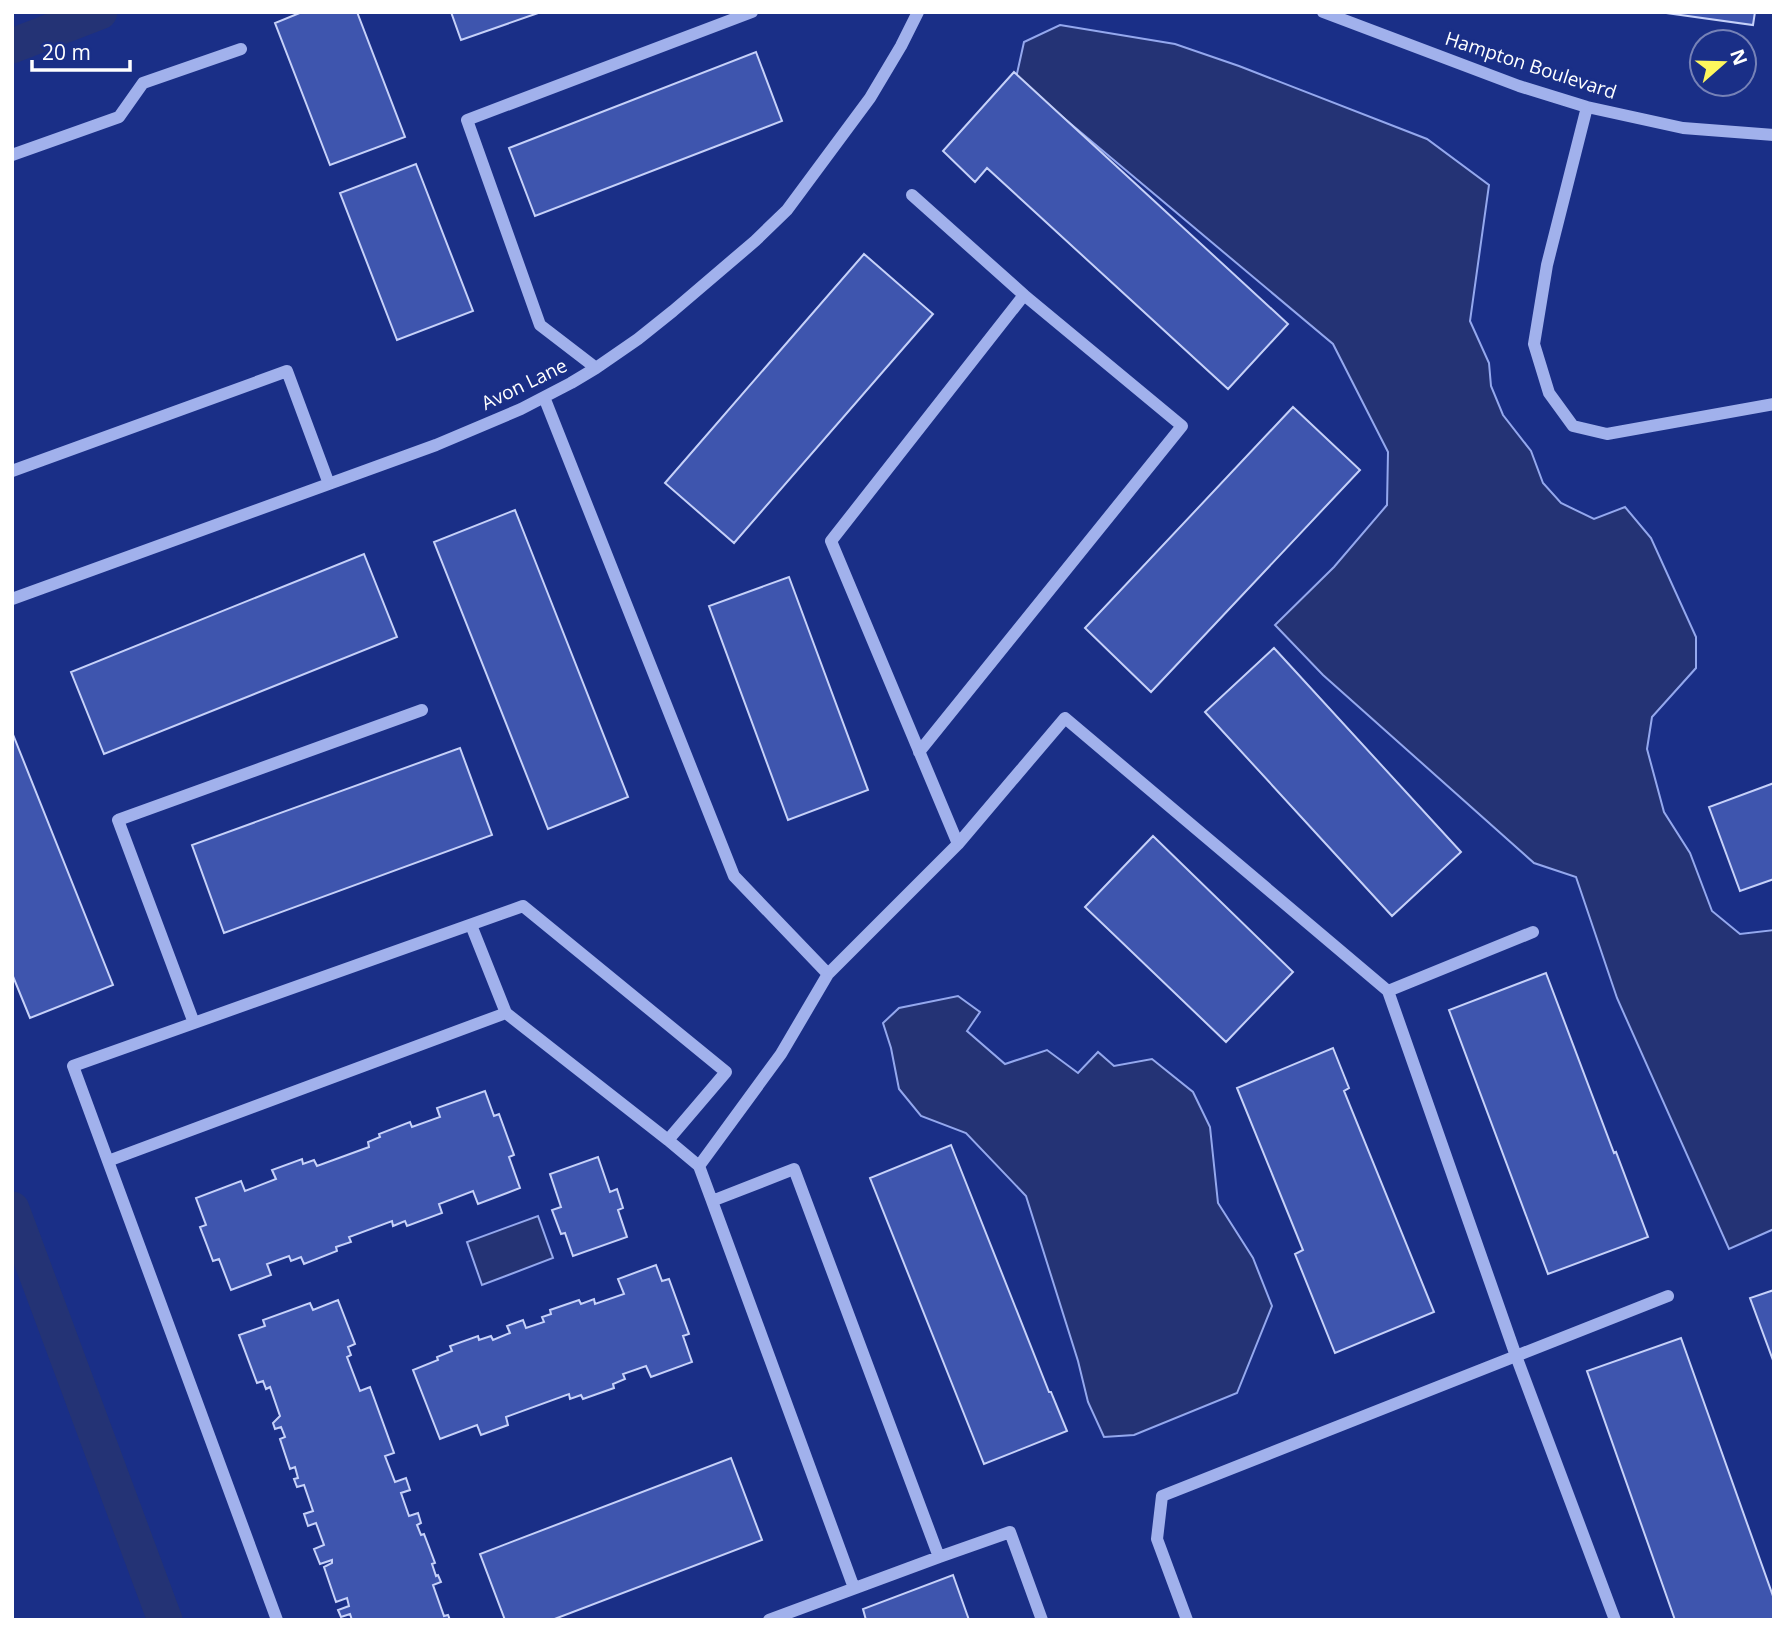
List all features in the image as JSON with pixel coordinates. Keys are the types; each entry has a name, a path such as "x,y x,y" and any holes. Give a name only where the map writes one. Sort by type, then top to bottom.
{"street":[{"path":"596,368 540,325 467,120 752,12"},
{"name":"Hampton Boulevard","path":"1323,12 1520,86 1587,107 1683,128 1774,135"},
{"name":"Avon Lane","path":"12,599 436,445 521,409 596,368 673,311 787,210 870,98 901,46 914,14"},
{"path":"12,155 119,117 143,83 241,49"},
{"path":"1587,107 1548,265 1534,344 1549,393 1573,426 1607,434 1774,404"},
{"path":"912,195 1024,295 1182,425 919,752"},
{"path":"958,844 831,541 1024,295"},
{"path":"12,471 288,372 329,484"},
{"path":"544,397 734,876 828,974"},
{"path":"194,1023 118,821 422,710"},
{"path":"699,1166 782,1054 828,974 958,844 1065,718 1388,991 1516,1356 1615,1620"},
{"path":"278,1620 73,1066 523,906 726,1072 668,1140"},
{"path":"471,925 506,1013 699,1166 854,1588"},
{"path":"1388,991 1533,932"},
{"path":"108,1161 506,1013"},
{"path":"712,1201 794,1169 939,1557"},
{"path":"1187,1620 1157,1539 1162,1496 1668,1296"},
{"path":"769,1620 1010,1531 1042,1620"}],"water":[{"path":"1060,25 1175,44 1239,66 1427,139 1489,185 1470,321 1489,363 1491,386 1503,415 1531,451 1543,483 1561,503 1594,519 1625,507 1651,538 1696,637 1696,668 1652,717 1647,749 1664,812 1690,853 1712,911 1740,934 1774,930 1774,1229 1729,1249 1617,998 1576,877 1534,863 1323,675 1275,625 1334,567 1387,505 1388,452 1333,344 1016,78 1024,42"},
{"path":"958,996 980,1012 967,1031 1005,1064 1047,1050 1078,1073 1098,1052 1114,1066 1152,1059 1193,1092 1210,1127 1218,1203 1253,1258 1272,1306 1237,1393 1134,1435 1104,1437 1088,1402 1078,1361 1026,1196 966,1133 921,1116 899,1089 883,1023 899,1008"},
{"path":"538,1216 553,1258 482,1285 467,1242"}],"building":[{"path":"302,12 357,12 405,137 330,165 275,23"},
{"path":"451,12 541,12 461,40"},
{"path":"1659,12 1755,12 1753,25"},
{"path":"756,52 782,121 535,216 509,148"},
{"path":"1014,72 1288,324 1228,389 987,168 975,182 943,151"},
{"path":"416,164 473,311 397,340 340,193"},
{"path":"864,254 933,314 734,543 665,483"},
{"path":"1293,407 1360,470 1151,692 1085,628"},
{"path":"515,510 628,797 548,829 434,542"},
{"path":"364,554 397,637 104,754 71,672"},
{"path":"789,577 868,790 788,820 709,606"},
{"path":"1274,648 1461,852 1392,916 1205,712"},
{"path":"12,732 113,985 30,1018 12,974"},
{"path":"460,748 492,835 224,933 192,845"},
{"path":"1774,783 1774,879 1740,891 1709,807"},
{"path":"1153,836 1293,972 1226,1042 1085,907"},
{"path":"1546,973 1648,1237 1548,1274 1449,1010"},
{"path":"1333,1048 1349,1088 1344,1091 1434,1312 1335,1353 1295,1254 1303,1250 1237,1088"},
{"path":"485,1091 494,1116 499,1114 514,1155 509,1157 520,1188 478,1204 473,1191 439,1204 442,1213 407,1226 405,1221 393,1226 392,1221 349,1237 351,1242 336,1247 337,1251 304,1264 301,1257 291,1261 289,1256 267,1264 271,1275 231,1290 219,1259 213,1261 200,1227 206,1225 196,1198 241,1181 245,1191 276,1179 272,1170 302,1159 303,1164 314,1160 317,1166 369,1147 368,1142 380,1137 379,1134 410,1122 412,1127 440,1117 437,1108"},
{"path":"951,1145 1067,1431 984,1464 870,1178"},
{"path":"598,1157 610,1192 617,1189 623,1208 618,1210 627,1237 573,1256 565,1233 561,1234 552,1210 561,1207 550,1174"},
{"path":"656,1265 662,1281 669,1279 689,1334 683,1336 692,1362 651,1377 646,1366 623,1374 625,1379 613,1384 614,1388 583,1399 581,1395 570,1399 569,1394 506,1417 508,1425 481,1435 477,1425 440,1439 413,1370 452,1351 450,1346 478,1336 479,1340 491,1336 493,1340 510,1333 507,1326 523,1320 526,1328 544,1322 542,1317 551,1314 550,1310 579,1300 581,1304 594,1299 595,1304 624,1294 618,1279"},
{"path":"1774,1290 1774,1363 1750,1298"},
{"path":"338,1300 355,1344 348,1347 351,1355 347,1357 360,1391 370,1387 394,1453 385,1456 395,1482 406,1478 410,1490 401,1493 409,1516 418,1513 421,1523 417,1525 421,1535 424,1534 435,1563 432,1564 436,1576 438,1575 441,1582 433,1585 444,1616 448,1615 450,1620 352,1620 350,1614 341,1617 338,1610 349,1606 347,1598 336,1602 324,1567 332,1563 332,1560 320,1564 314,1549 324,1545 316,1523 308,1526 304,1514 313,1511 304,1485 297,1487 294,1479 298,1478 295,1467 290,1469 280,1439 285,1437 281,1427 275,1429 273,1423 280,1416 270,1387 266,1389 263,1381 257,1383 239,1335 265,1326 263,1320 310,1303 313,1310"},
{"path":"1681,1338 1774,1599 1774,1620 1675,1620 1587,1371"},
{"path":"731,1458 762,1540 552,1620 505,1620 480,1554"},
{"path":"953,1575 969,1620 866,1620 863,1609"}],"waterway":[{"path":"12,46 100,12"},
{"path":"12,1209 165,1620"}]}
